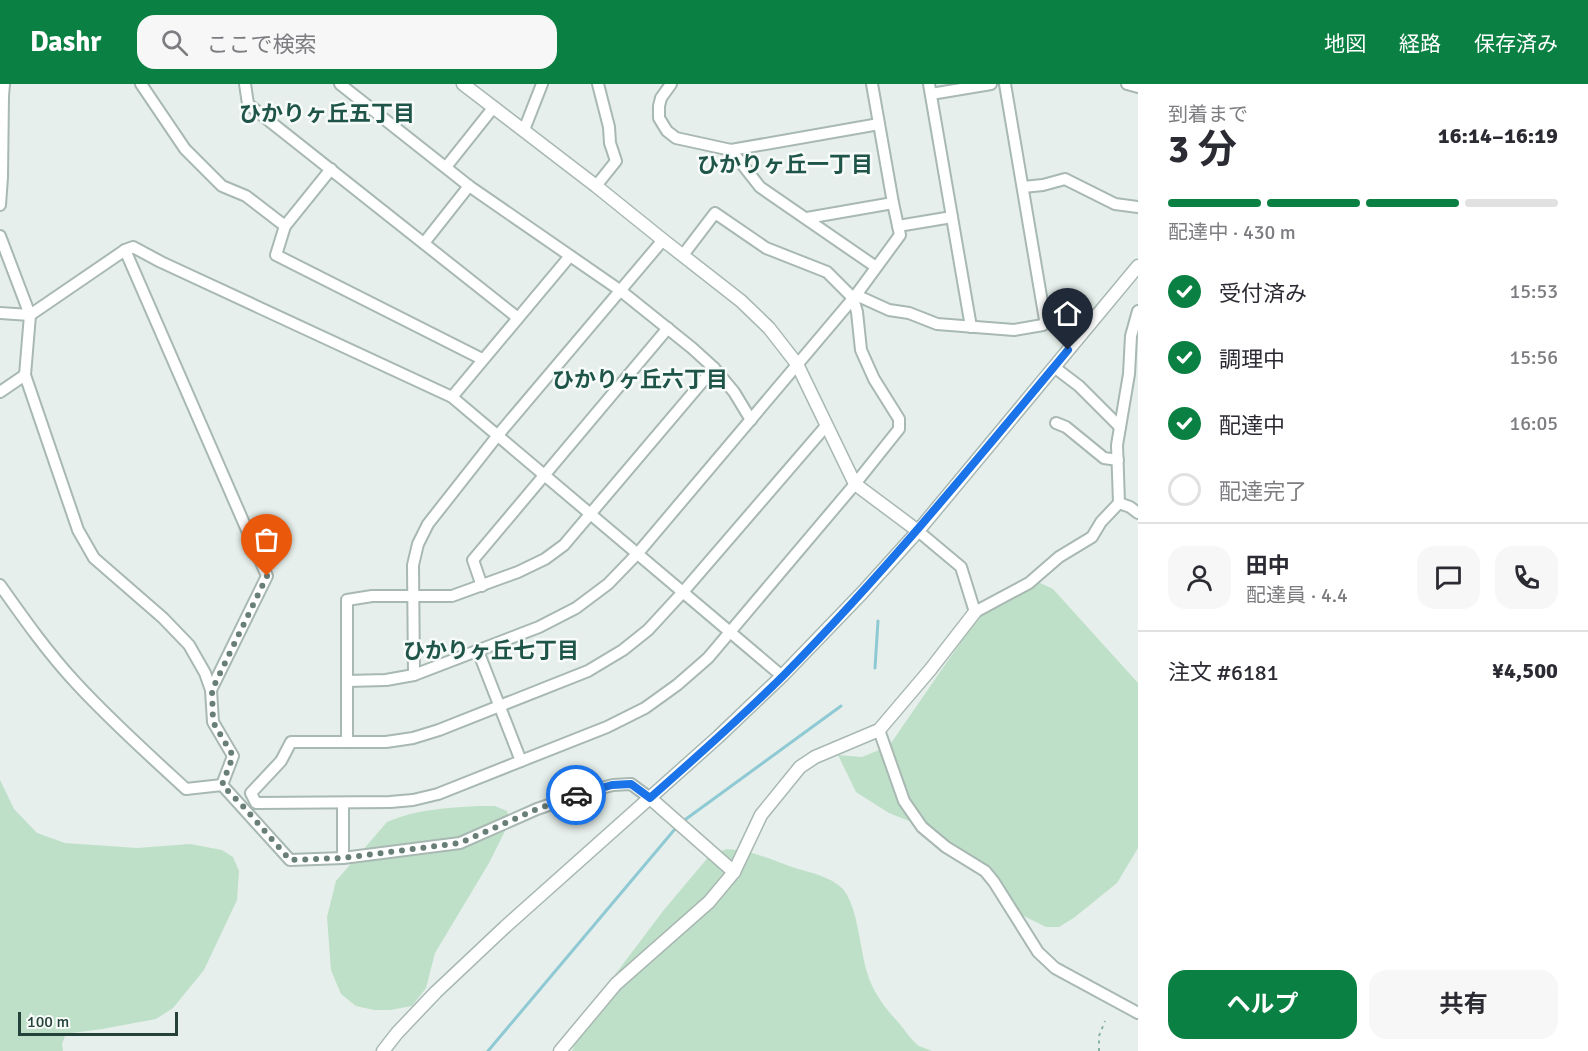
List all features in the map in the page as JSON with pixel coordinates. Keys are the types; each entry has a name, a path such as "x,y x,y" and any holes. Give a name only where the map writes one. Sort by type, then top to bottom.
{"street":[{"path":"0,205 4,84"},
{"path":"141,84 185,149 222,186 246,196 285,226"},
{"path":"245,84 248,104 518,318"},
{"path":"340,84 470,186 621,291 668,328 714,368 734,392 751,420"},
{"path":"463,84 525,130 741,301 769,328 797,364 855,484 918,531 961,567 975,612"},
{"path":"525,130 542,84"},
{"path":"596,186 616,161 598,84"},
{"path":"670,84 665,89 659,106 659,118 667,131 676,138 731,150 879,124"},
{"path":"347,681 386,680 414,675 539,627 576,608 608,584 638,553 854,297 900,235 872,84"},
{"path":"971,327 930,89 991,84"},
{"path":"683,255 716,213 766,248 827,272 854,297 889,310 909,313 937,324 1014,330 1043,325 1045,320 1005,84"},
{"path":"1127,84 1138,87"},
{"path":"446,167 493,108"},
{"path":"731,150 760,187 876,267"},
{"path":"331,169 285,226 276,255 482,359"},
{"path":"1023,187 1065,179 1115,204 1138,207"},
{"path":"424,243 470,186"},
{"path":"807,218 893,203"},
{"path":"898,226 952,217"},
{"path":"0,236 30,315 25,375 78,530 94,558 189,645 205,673 212,690 213,722 233,756 222,785"},
{"path":"414,675 413,565 418,544 428,524 498,435 663,240"},
{"path":"0,313 30,315 125,250 133,247 452,397 782,676"},
{"path":"125,250 267,576 212,690"},
{"path":"452,397 570,255"},
{"path":"383,1051 436,992 505,927 718,737 782,676 862,593 918,531 1138,266"},
{"path":"825,426 683,592 648,630 623,650 588,671 439,730 413,738 386,742 291,742 280,761 251,793 256,803 390,802 413,800 438,794 607,727 645,708 677,685 708,658 899,429 899,419 874,379 861,350 854,297"},
{"path":"560,1051 616,984 709,902 734,872 761,815 800,767 815,756 879,730 975,612 1029,583 1059,558 1092,537 1101,522 1119,502 1117,445 1134,373 1131,336 1138,311"},
{"path":"482,586 473,560 668,328"},
{"path":"1054,367 1079,386 1120,427"},
{"path":"347,742 347,600 372,596 452,596 546,560 564,545 714,368"},
{"path":"0,392 25,375"},
{"path":"1056,423 1066,427 1104,458 1118,460"},
{"path":"1119,502 1138,513"},
{"path":"0,585 76,683 186,789 222,785"},
{"path":"478,651 521,761"},
{"path":"879,730 904,801 922,827 946,847 985,871 1038,952 1055,968 1138,1013"},
{"path":"222,785 290,860 343,858 460,843 537,809 590,790 631,784 734,872"},
{"path":"343,803 343,858"}],"path":[{"path":"1099,1051 1100,1036 1105,1021"}],"green space":[{"path":"1036,581 1053,589 1138,683 1138,848 1117,883 1059,927 1046,927 1006,907 989,883 944,842 924,827 889,813 856,792 838,755 862,757 889,746 987,604"},
{"path":"0,780 14,809 37,833 65,843 137,848 190,844 222,850 233,857 239,871 237,900 204,970 173,1008 156,1019 72,1033 65,1036 62,1044 63,1051 0,1051"},
{"path":"495,806 507,811 509,820 489,863 435,953 426,988 412,1006 374,1010 356,1006 341,994 331,970 327,917 336,881 387,822 420,812"},
{"path":"727,849 766,857 817,874 843,889 852,906 867,972 876,992 888,1011 913,1041 932,1051 572,1051 583,1021 663,911 710,855"}],"waterway":[{"path":"875,668 878,621"},
{"path":"686,819 841,706"},
{"path":"488,1051 675,829"}],"way so far":[{"path":"267,576 212,690 213,722 233,756 222,785 290,860 343,858 460,843 537,809 576,795"}],"district":[{"name":"ひかりヶ丘五丁目","path":"327,113"},
{"name":"ひかりヶ丘一丁目","path":"785,164"},
{"name":"ひかりヶ丘六丁目","path":"640,379"},
{"name":"ひかりヶ丘七丁目","path":"491,650"}],"route":[{"path":"576,795 612,785 631,784 650,798 718,737 782,676 862,593 918,531 1068,350"}]}
